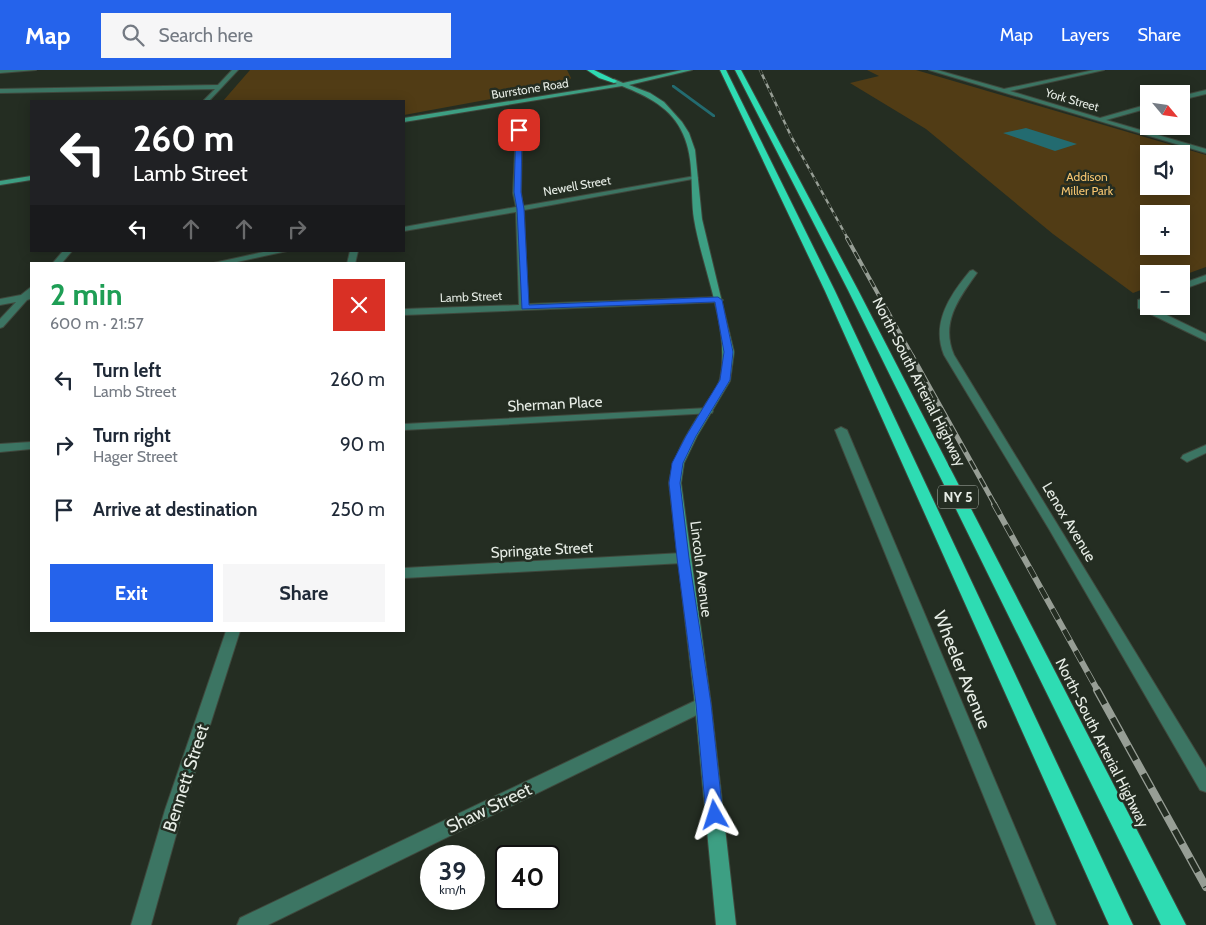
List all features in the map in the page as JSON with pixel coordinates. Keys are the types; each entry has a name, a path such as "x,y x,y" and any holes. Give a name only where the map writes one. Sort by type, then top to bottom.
{"highway":[{"path":"590,70 601,77 620,83"},
{"path":"600,70 620,83"},
{"name":"NY 5","path":"723,70 830,291 1120,925"},
{"name":"North-South Arterial Highway","path":"738,70 858,298 1174,925"}],"street":[{"path":"0,71 33,70"},
{"path":"207,100 235,70"},
{"name":"Burrstone Road","path":"405,119 620,83 662,70"},
{"name":"Burrstone Road","path":"405,119 689,70"},
{"name":"York Street","path":"932,70 1204,150"},
{"path":"1001,91 1101,70"},
{"name":"Lincoln Avenue","path":"620,83 648,94 662,103 680,123 692,150 698,219 729,352 725,380 708,412 691,436 678,463 675,483 703,704 726,925"},
{"path":"0,91 219,87"},
{"path":"1190,96 1206,92"},
{"path":"1098,120 1140,108"},
{"path":"519,130 517,192 520,209 524,308"},
{"path":"0,179 30,174"},
{"path":"0,183 30,178"},
{"name":"Newell Street","path":"405,230 695,178"},
{"path":"58,262 67,252"},
{"path":"224,262 278,252"},
{"name":"Lenox Avenue","path":"973,273 954,296 944,323 945,344 954,366 1055,529 1206,784"},
{"path":"1190,284 1206,278"},
{"path":"0,302 29,295"},
{"path":"0,324 29,295"},
{"name":"Lamb Street","path":"405,312 718,300"},
{"path":"1158,315 1206,338"},
{"name":"Sherman Place","path":"405,427 708,412"},
{"name":"Wheeler Avenue","path":"841,430 1046,925"},
{"path":"0,448 30,446"},
{"path":"1187,458 1206,449"},
{"name":"Springate Street","path":"405,573 683,558"},
{"name":"Bennett Street","path":"141,925 174,810 233,632"},
{"name":"Shaw Street","path":"248,925 703,704"}],"green space":[{"path":"250,70 567,70 571,78 568,82 550,88 405,115 405,100 224,100"},
{"name":"Addison Miller Park","path":"867,70 916,70 1172,145 1140,145 1140,195 1190,195 1190,150 1206,155 1206,267 1190,273 1190,265 1140,265 1140,290 1133,293 1053,234 926,129 850,83 879,76"}],"water":[{"path":"1026,128 1077,144 1055,151 1003,133"}],"waterway":[{"path":"673,86 714,116"}],"railway":[{"path":"760,70 791,136 848,239"},
{"path":"847,238 913,357"},
{"path":"912,356 995,505"},
{"path":"994,504 1098,691"},
{"path":"1097,690 1206,887"}],"route":[{"path":"519,130 517,192 520,209 524,308 718,300 729,352 725,380 708,412 691,436 678,463 675,483 715,815"}]}
